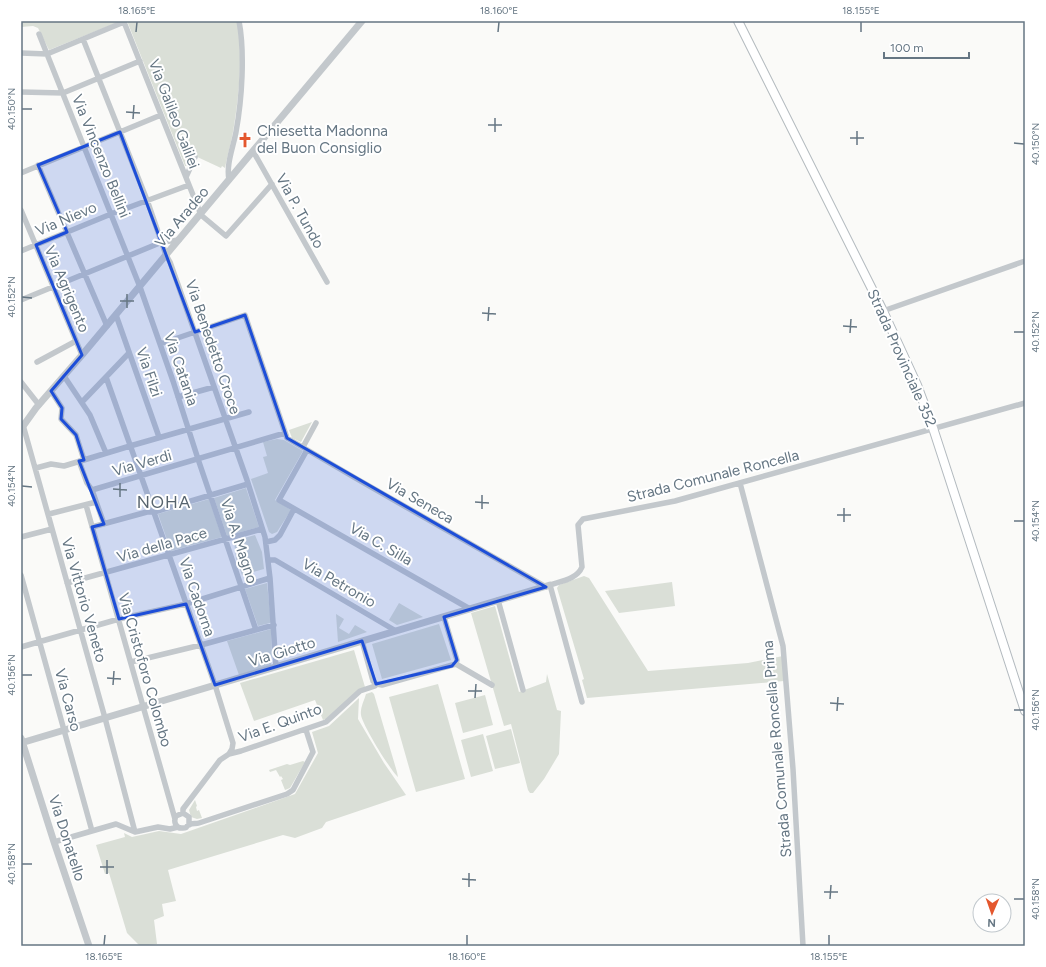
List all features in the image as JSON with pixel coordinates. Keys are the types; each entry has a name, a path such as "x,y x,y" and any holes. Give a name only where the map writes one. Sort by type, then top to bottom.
{"main road":[{"name":"Strada Provinciale 352","path":"738,21 883,311 917,385 933,428 1025,711"}],"street":[{"path":"229,180 227,171 236,130 242,69 239,21"},
{"name":"Via Aradeo","path":"22,427 362,21"},
{"path":"21,53 47,54 124,22"},
{"name":"Via Galileo Galilei","path":"124,22 201,214"},
{"name":"Via Vincenzo Bellini","path":"39,34 140,287"},
{"name":"Via Benedetto Croce","path":"83,39 170,262 248,484 266,542 274,625 276,667"},
{"path":"21,92 63,93 140,61"},
{"path":"21,173 161,115"},
{"name":"Via P. Tundo","path":"253,151 327,282"},
{"path":"186,177 195,158"},
{"path":"38,165 107,326"},
{"path":"201,214 226,236 272,184"},
{"name":"Via Nievo","path":"21,251 111,214 189,185"},
{"name":"Via Agrigento","path":"22,213 82,355"},
{"path":"21,300 162,242 179,240"},
{"path":"883,311 1025,261"},
{"name":"Via Catania","path":"140,287 198,459"},
{"name":"Via Filzi","path":"116,315 159,437"},
{"path":"160,344 245,315 286,433"},
{"path":"37,362 76,341"},
{"path":"82,402 129,353"},
{"path":"64,376 90,416 106,453"},
{"name":"Via Cadorna","path":"106,376 215,685 233,742 232,749 229,754"},
{"path":"22,385 39,405"},
{"path":"178,397 214,387"},
{"path":"51,391 62,408 61,419 76,434 87,483 92,490 104,524"},
{"name":"Strada Comunale Roncella","path":"548,586 574,577 580,572 582,566 578,525 583,519 675,501 1025,403"},
{"path":"36,468 52,464 64,466 159,437 249,412"},
{"path":"305,448 316,423"},
{"name":"Via Vittorio Veneto","path":"22,427 36,468 49,514 135,832"},
{"name":"Via Verdi","path":"92,490 286,433"},
{"name":"Via Seneca","path":"286,433 287,438 548,586"},
{"name":"Via C. Silla","path":"305,448 279,500 470,609"},
{"name":"Via A. Magno","path":"198,459 256,630"},
{"name":"Strada Comunale Roncella Prima","path":"740,483 783,646 793,769 803,946"},
{"path":"92,527 154,512 248,484"},
{"path":"49,514 96,502"},
{"name":"Via Cristoforo Colombo","path":"86,505 175,819"},
{"path":"266,542 275,540 280,535 294,509"},
{"path":"21,537 52,529"},
{"name":"Via della Pace","path":"67,583 262,529"},
{"name":"Via Petronio","path":"268,560 275,560 396,631"},
{"name":"Via Carso","path":"21,575 92,831"},
{"path":"21,647 119,619 186,604 270,578"},
{"path":"548,586 582,702"},
{"name":"Via Giotto","path":"21,741 143,707 548,586"},
{"path":"498,600 524,690"},
{"path":"444,617 457,660 456,664 492,685"},
{"path":"131,662 274,625"},
{"path":"362,641 373,681 376,684"},
{"name":"Via E. Quinto","path":"229,754 306,730 326,722 360,691 375,686 376,684 382,685 456,664"},
{"path":"54,842 116,824 135,832 158,827 178,827 182,829 189,825 287,794 293,790 313,752 306,730"},
{"name":"Via Donatello","path":"21,741 89,946"},
{"path":"183,813 183,809 220,760 229,754"},
{"path":"183,813 189,817 189,825"},
{"path":"178,827 175,824 175,819 179,814 183,813"}],"highlighted area":[{"path":"120,132 195,332 245,315 287,438 546,587 444,617 457,660 452,666 376,684 362,641 215,685 186,604 119,619 92,527 104,524 79,461 84,460 76,435 61,419 62,408 51,391 82,355 36,245 67,232 38,165"}],"shaded area":[{"path":"21,21 121,21 49,50 38,28 33,26 21,27"},
{"path":"127,21 237,21 240,62 237,105 225,168 222,166 221,168 193,155 187,166 185,166"},
{"path":"312,422 301,442 292,438 289,430"},
{"path":"277,439 284,440 303,451 275,500 291,510 277,532 272,534 269,532 251,479 268,473 263,457 267,456 263,442"},
{"path":"246,488 259,527 227,536 214,498"},
{"path":"209,499 222,537 171,551 158,514"},
{"path":"255,535 262,552 264,569 242,575 236,558 234,541"},
{"path":"584,576 589,578 648,671 748,663 783,656 784,681 587,698 582,680 584,679 557,588 559,585"},
{"path":"672,582 675,606 619,613 605,591"},
{"path":"267,583 271,622 258,626 245,589"},
{"path":"399,603 423,617 397,625 389,620"},
{"path":"495,606 519,692 546,682 547,674 557,710 561,711 559,754 544,779 533,793 530,793 528,790 511,724 504,726 471,613"},
{"path":"336,614 344,619 339,628 349,634 355,625 367,632 338,642"},
{"path":"439,624 451,660 382,679 372,644"},
{"path":"271,629 271,665 239,675 227,641"},
{"path":"354,650 365,687 326,719 323,720 315,700 254,721 240,683"},
{"path":"438,684 465,779 416,792 389,697"},
{"path":"372,692 374,694 398,777 377,747 366,728 361,715 366,694"},
{"path":"485,695 493,725 463,733 455,703"},
{"path":"359,698 358,719 384,763 406,795 326,822 322,828 295,838 283,835 168,870 176,901 162,904 164,916 154,920 157,944 140,946 127,933 109,873 105,874 96,845 125,837 124,833 132,837 159,831 181,834 295,794 318,753 312,732 329,726"},
{"path":"511,729 520,763 495,769 486,736"},
{"path":"483,734 493,771 471,777 461,740"},
{"path":"303,761 305,762 290,788 285,790 281,776 280,777 276,770 270,772 269,770 287,764 290,765"},
{"path":"195,800 197,811 199,810 202,818 197,819 191,817 189,810"}],"place":[{"name":"Chiesetta Madonna del Buon Consiglio","path":"245,140"}],"district":[{"name":"NOHA","path":"164,502"}]}
